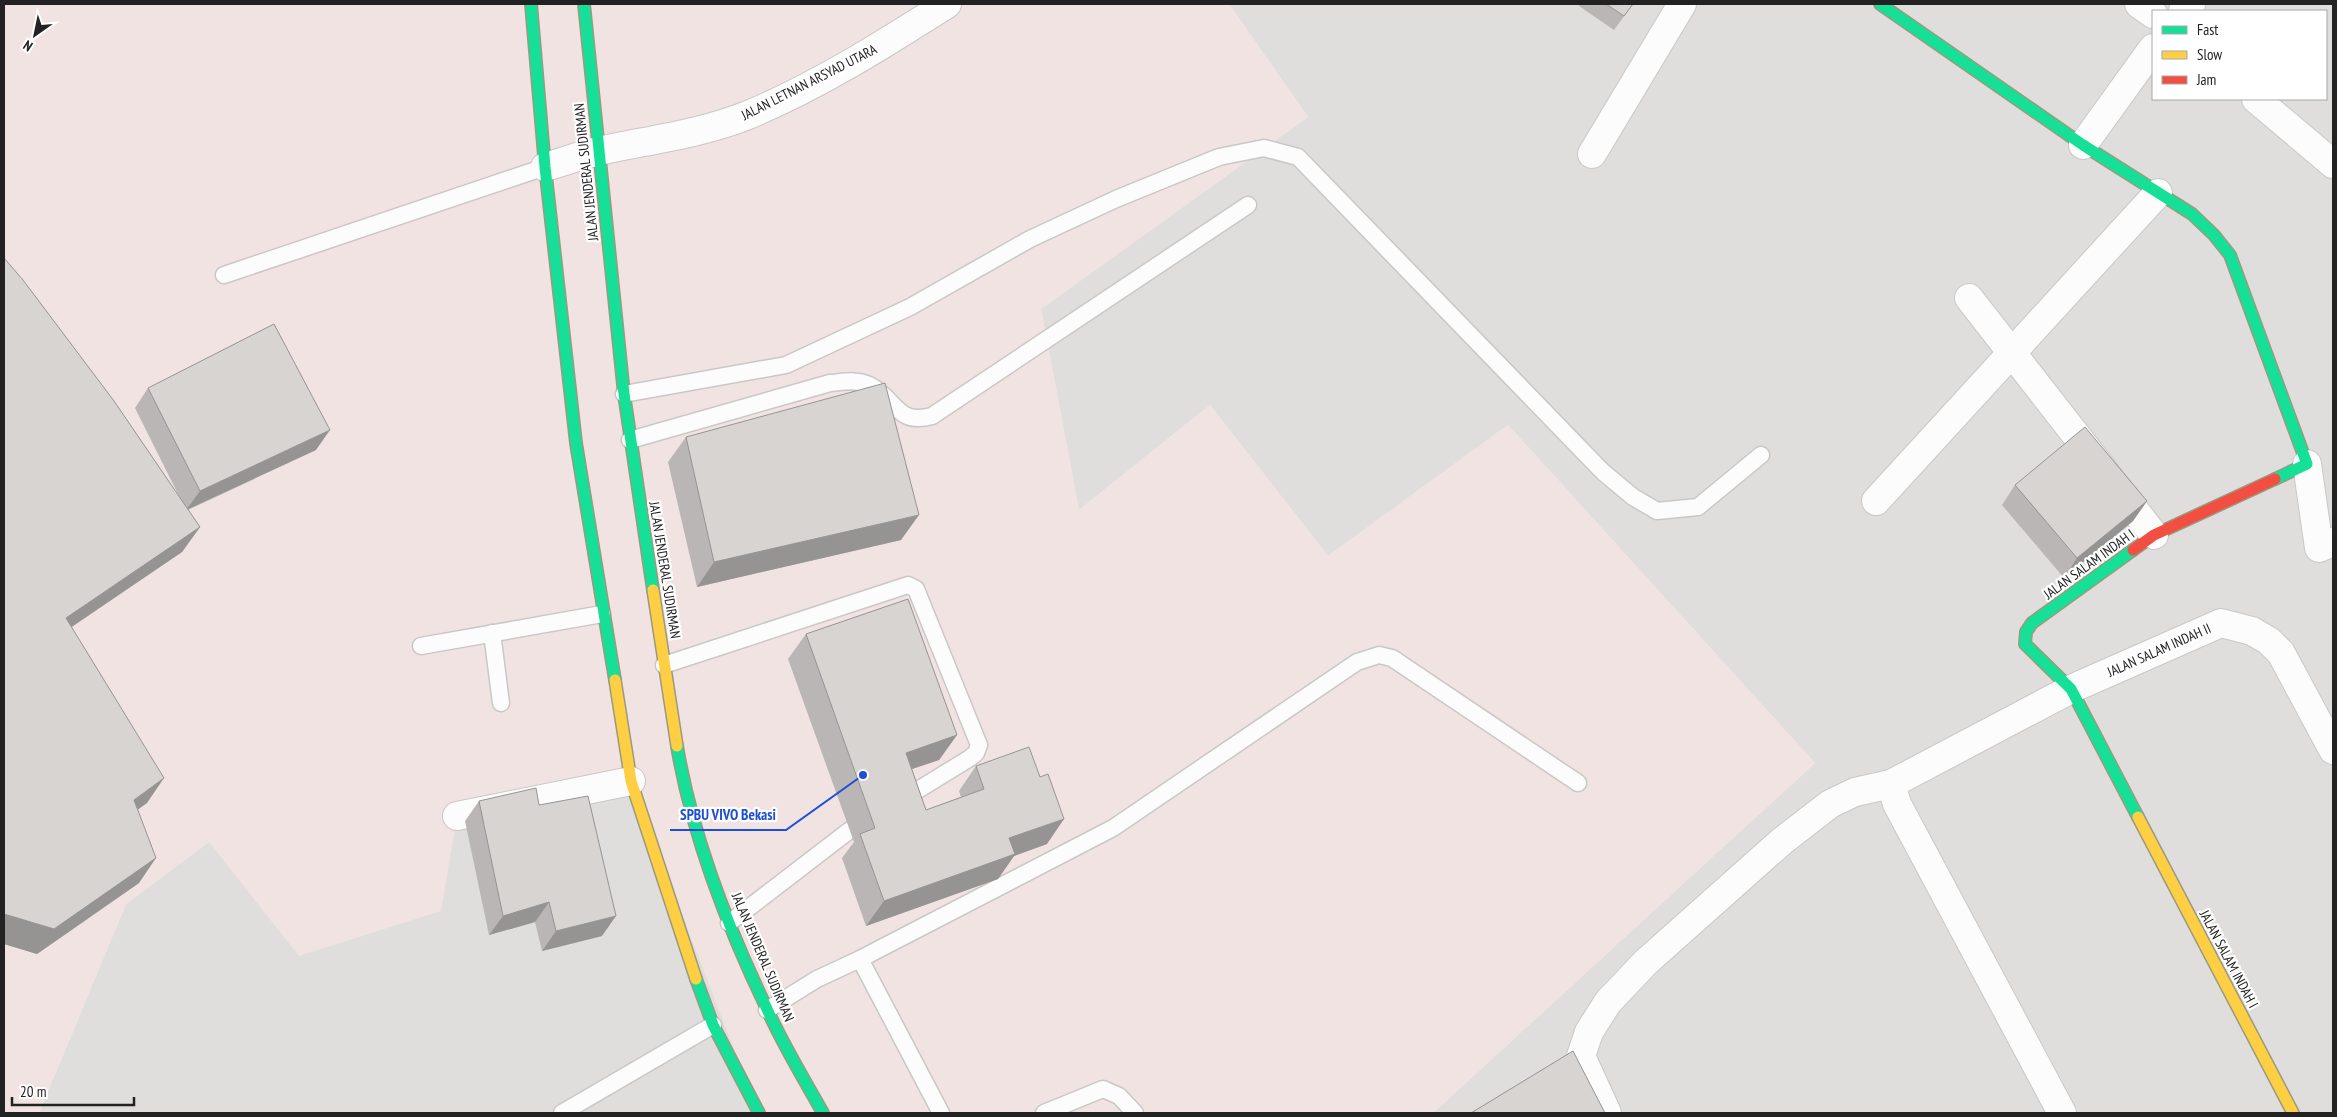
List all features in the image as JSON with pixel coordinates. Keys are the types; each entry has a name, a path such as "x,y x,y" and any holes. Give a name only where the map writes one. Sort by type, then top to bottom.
{"main road":[{"path":"531,4 545,168 576,443 602,614 631,781 686,952 713,1025 760,1113"},
{"name":"JALAN JENDERAL SUDIRMAN","path":"584,4 624,394 664,665 685,792 729,923 767,1010 823,1113"},
{"path":"1880,4 2083,145 2192,214 2214,235 2230,255 2308,464"},
{"name":"JALAN SALAM INDAH I","path":"2293,1113 2071,689 2025,644 2026,632 2032,624 2154,535 2308,464"}],"street":[{"name":"JALAN LETNAN ARSYAD UTARA","path":"545,168 598,151 660,140 747,115 826,76 895,37 947,4"},
{"path":"1592,154 1682,4"},
{"path":"2139,4 2152,13"},
{"path":"2083,145 2152,49"},
{"path":"2257,100 2333,164"},
{"path":"1876,501 2158,193"},
{"path":"1969,298 2154,535"},
{"path":"2308,464 2319,548 2333,542"},
{"name":"JALAN SALAM INDAH II","path":"1607,1113 1581,1056 1589,1032 1608,1002 1646,962 1781,842 1830,804 1855,792 1891,784 2071,689 2222,623 2252,631 2269,640 2281,653 2333,750"},
{"path":"457,816 631,781"},
{"path":"1891,784 1896,804 2062,1113"}],"lane":[{"path":"624,394 786,365 910,308 1030,239 1116,199 1219,157 1264,148 1298,157 1603,472 1633,497 1657,511 1698,507 1761,455"},
{"path":"224,276 545,168"},
{"path":"630,440 830,383 851,381 867,384 878,390 907,417 918,420 932,416 1248,205"},
{"path":"664,665 908,585 916,589 979,745 976,753 970,758 898,803"},
{"path":"421,646 602,614"},
{"path":"492,633 501,703"},
{"path":"767,1010 817,979 860,960 1113,828 1357,662 1379,655 1392,658 1578,783"},
{"path":"729,923 850,830"},
{"path":"860,960 941,1113"},
{"path":"562,1113 713,1025"},
{"path":"1044,1113 1103,1089 1119,1096 1135,1113"}],"shaded area":[{"path":"4,4 1229,4 1308,117 1041,309 1079,510 1210,405 1328,556 1508,425 1815,763 1433,1113 759,1113 631,782 457,816 441,911 299,956 209,842 126,904 39,1113 4,1113"},
{"path":"1229,4 2333,4 2333,1113 1433,1113 1815,763 1508,425 1328,556 1210,405 1079,510 1041,309 1308,117"},
{"path":"631,781 759,1113 39,1113 126,904 209,842 457,816"}],"building":[{"path":"1606,4 1633,4 1624,16"},
{"path":"4,258 23,280 114,401 200,527 66,618 164,778 134,800 156,858 54,929 4,914"},
{"path":"274,324 330,430 200,491 148,388"},
{"path":"885,383 919,515 714,562 686,437"},
{"path":"2085,427 2147,501 2077,558 2015,485"},
{"path":"908,599 957,735 906,753 926,810 984,789 976,766 1029,747 1040,777 1048,774 1064,819 1009,838 1015,854 884,901 860,834 875,828 806,634"},
{"path":"536,788 539,805 588,796 616,916 556,931 549,902 503,916 479,801"},
{"path":"1573,1051 1605,1113 1471,1113"}],"traffic: fast":[{"path":"531,4 545,167 576,443 615,680"},
{"path":"584,4 624,394 653,590"},
{"path":"1880,4 2083,145 2192,214 2214,235 2230,255 2307,464 2275,479"},
{"path":"2133,550 2032,623 2026,632 2025,644 2071,689 2138,817"},
{"path":"677,746 692,813 725,914 773,1022 823,1113"},
{"path":"696,979 713,1025 759,1113"}],"traffic: slow":[{"path":"653,590 677,746"},
{"path":"615,680 631,781 696,979"},
{"path":"2138,817 2293,1113"}],"traffic: jam":[{"path":"2133,550 2154,535 2275,479"}],"place":[{"name":"SPBU VIVO Bekasi","path":"863,775"}]}
